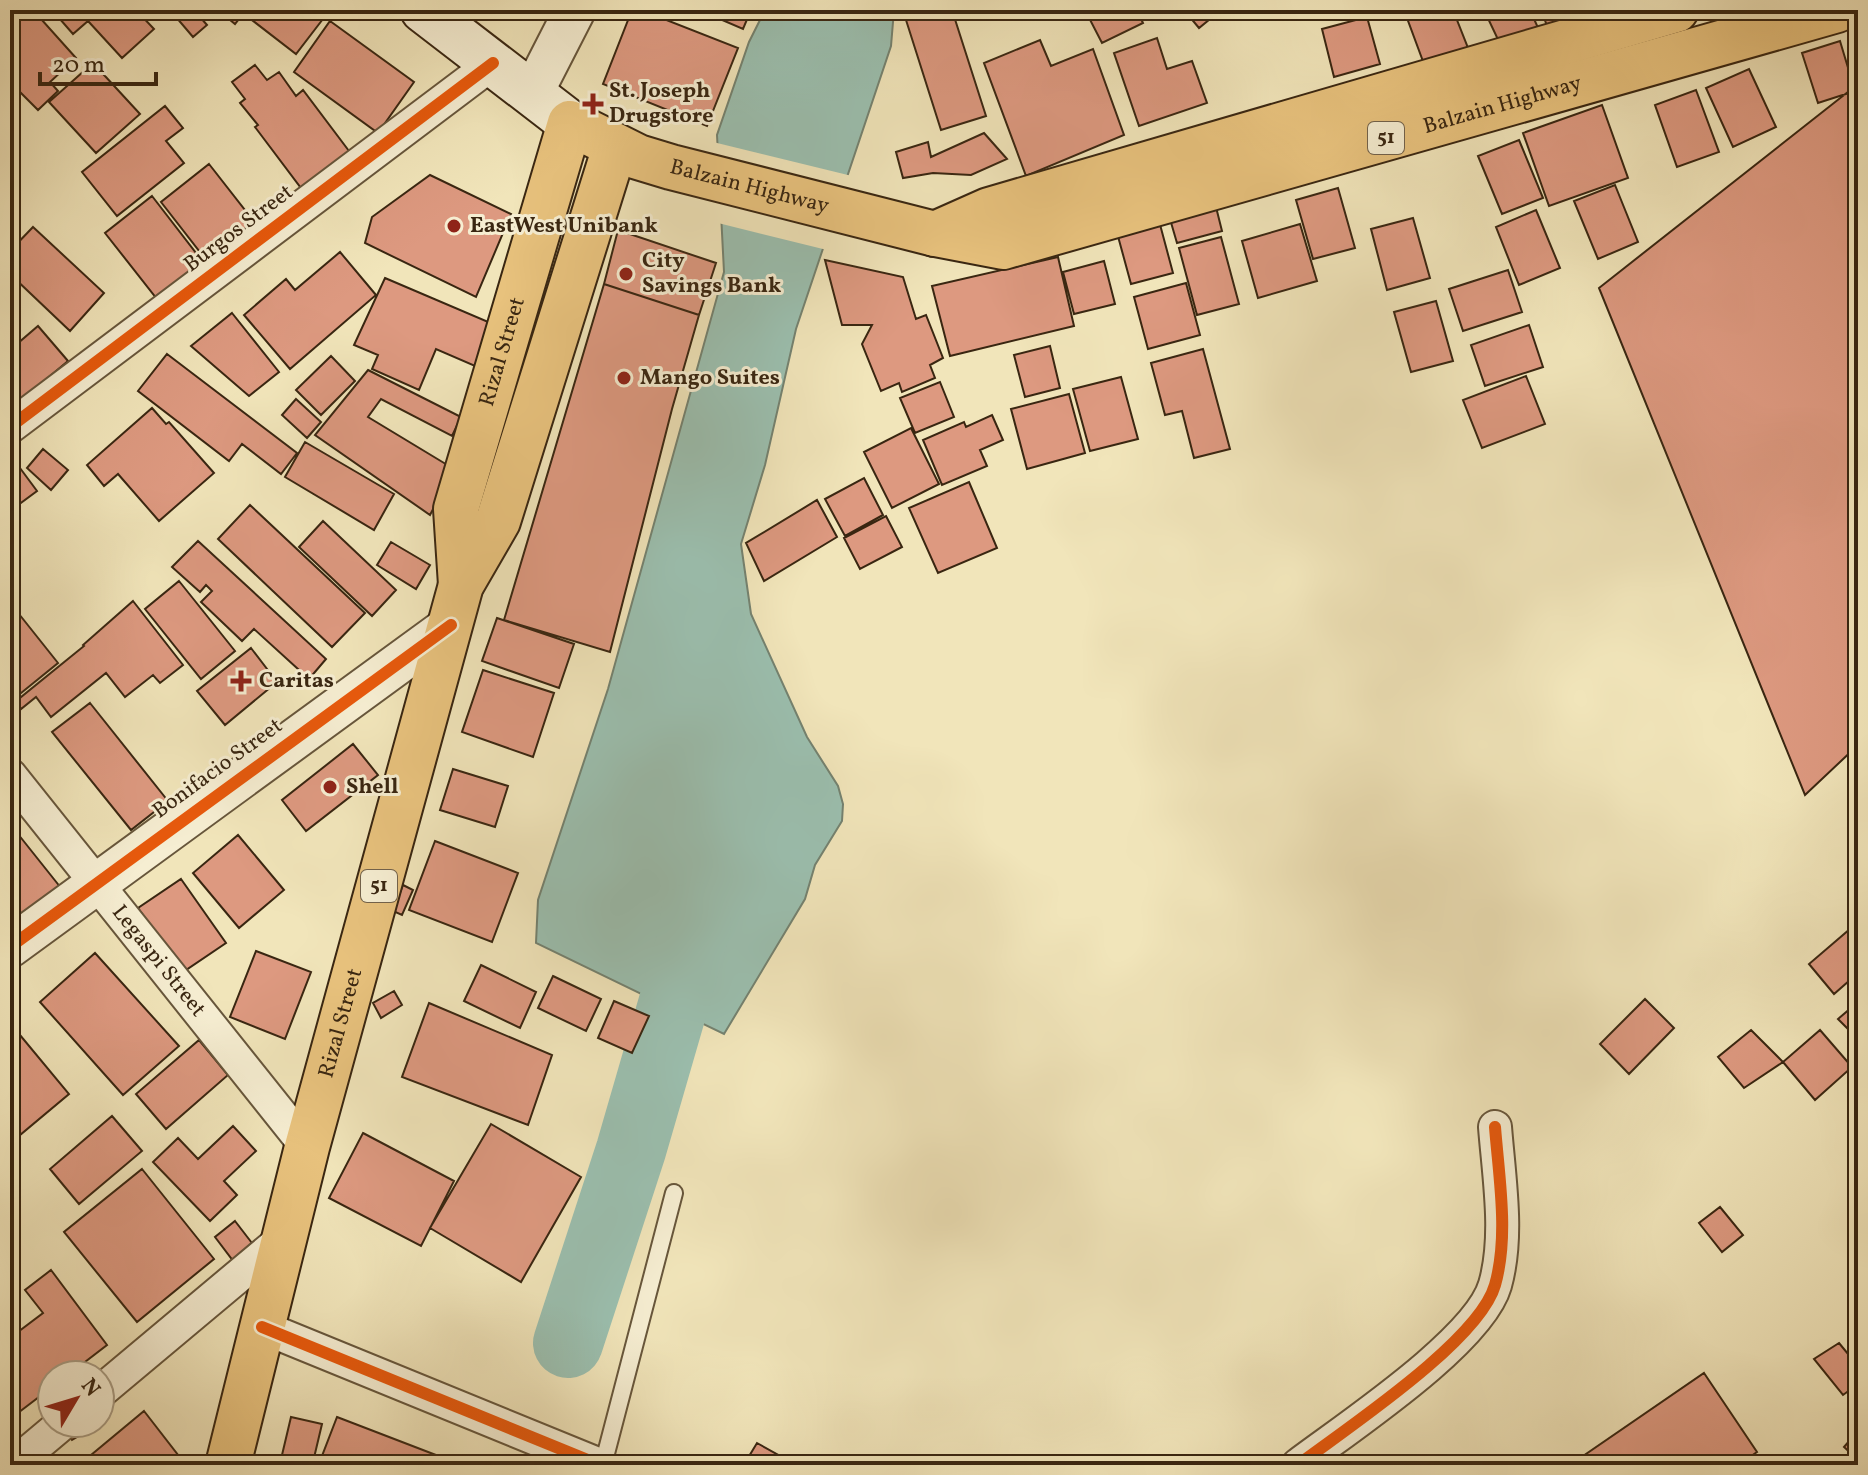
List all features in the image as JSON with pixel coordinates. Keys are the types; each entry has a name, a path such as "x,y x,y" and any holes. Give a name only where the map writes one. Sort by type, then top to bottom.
{"main road":[{"path":"423,10 570,123"},
{"name":"Balzain Highway","path":"918,230 1676,10"},
{"name":"Balzain Highway","path":"570,123 615,147 671,167 918,230 1003,247 1837,10"},
{"name":"Rizal Street","path":"456,605 456,509 570,123"},
{"name":"Rizal Street","path":"228,1465 307,1147 456,605 498,521 615,147"}],"street":[{"path":"532,94 575,10"},
{"name":"Burgos Street","path":"10,427 493,63"},
{"name":"Bonifacio Street","path":"10,947 456,605"},
{"name":"Legaspi Street","path":"10,775 307,1147"},
{"path":"1298,1465 1407,1383 1467,1331 1486,1308 1495,1286 1501,1251 1495,1127"},
{"path":"116,1379 285,1237"},
{"path":"262,1327 601,1465"},
{"path":"13,1465 44,1439"}],"lane":[{"path":"601,1465 674,1193"}],"shaded area":[{"path":"765,10 894,10 891,46 796,329 765,465 741,544 751,614 807,737 838,786 843,804 842,821 815,865 805,899 724,1034 536,943 538,900 608,689 724,272 717,135 749,42"}],"pier":[{"path":"713,142 852,176 827,250 718,223"}],"building":[{"path":"10,10 33,10 76,58 50,82 58,91 38,110 10,82"},
{"path":"52,10 136,10 154,29 122,58 88,21 73,34"},
{"path":"170,10 194,10 207,25 193,37"},
{"path":"218,10 246,10 235,24"},
{"path":"254,10 320,10 326,15 296,54 248,17"},
{"path":"632,10 641,10 738,48 707,126 603,84"},
{"path":"699,10 751,10 743,29"},
{"path":"936,10 952,10 986,116 941,130 906,20"},
{"path":"1085,10 1137,10 1143,23 1102,43"},
{"path":"1184,10 1221,10 1199,28"},
{"path":"1428,10 1453,10 1468,48 1424,64 1407,18"},
{"path":"1484,10 1530,10 1539,30 1502,48"},
{"path":"1541,10 1597,10 1551,36"},
{"path":"1367,17 1380,64 1334,77 1322,29"},
{"path":"330,21 414,82 378,133 294,72"},
{"path":"1157,38 1167,69 1192,61 1207,103 1139,126 1114,53"},
{"path":"1040,40 1051,66 1093,49 1124,135 1026,176 984,63"},
{"path":"1840,41 1855,91 1818,103 1802,53"},
{"path":"93,63 140,114 96,153 49,102"},
{"path":"255,65 267,80 279,72 296,96 303,90 352,155 304,192 240,103 245,99 232,82"},
{"path":"1749,69 1776,127 1733,147 1706,88"},
{"path":"1858,84 1858,745 1805,795 1599,288"},
{"path":"1696,90 1719,152 1677,167 1655,105"},
{"path":"1602,105 1628,178 1549,206 1523,133"},
{"path":"165,106 183,128 166,141 184,163 117,216 82,172"},
{"path":"984,133 1007,159 971,175 933,173 903,178 896,152 928,142 931,157"},
{"path":"1519,140 1543,198 1502,214 1478,156"},
{"path":"209,164 259,228 210,265 161,202"},
{"path":"430,175 511,214 476,297 365,243 372,217"},
{"path":"1615,185 1638,242 1598,259 1574,201"},
{"path":"1338,188 1355,248 1313,259 1296,200"},
{"path":"152,196 203,262 157,299 105,233"},
{"path":"1216,207 1222,231 1177,243 1170,219"},
{"path":"1536,210 1560,268 1519,285 1496,227"},
{"path":"1158,217 1173,273 1131,284 1116,229"},
{"path":"1413,218 1430,278 1387,290 1371,229"},
{"path":"1300,224 1317,281 1258,298 1242,241"},
{"path":"33,227 104,293 70,331 10,274 10,251"},
{"path":"618,230 716,263 699,315 604,284"},
{"path":"1221,237 1239,304 1197,315 1179,248"},
{"path":"340,252 376,295 290,369 244,315 286,279 295,290"},
{"path":"1058,257 1074,326 950,356 932,286"},
{"path":"825,260 903,277 916,319 926,315 943,358 930,365 935,378 902,392 899,383 881,391 862,344 872,325 842,325"},
{"path":"1104,261 1115,304 1074,314 1063,272"},
{"path":"1508,270 1522,312 1463,331 1449,289"},
{"path":"385,278 493,324 475,366 436,349 419,390 372,369 378,355 354,345"},
{"path":"1186,283 1200,335 1148,349 1134,297"},
{"name":"Mango Suites","path":"604,284 699,315 610,652 504,620"},
{"path":"1436,301 1453,361 1411,372 1394,312"},
{"path":"232,313 279,372 249,396 191,346"},
{"path":"1529,325 1543,367 1485,386 1471,345"},
{"path":"38,326 68,361 12,408 10,350"},
{"path":"1050,346 1060,388 1025,397 1014,355"},
{"path":"1203,349 1230,449 1194,458 1182,411 1165,415 1151,363"},
{"path":"167,354 297,453 281,474 242,444 229,461 138,391"},
{"path":"331,356 355,381 321,415 296,390"},
{"path":"368,370 461,417 452,436 381,399 368,417 454,469 430,515 315,435"},
{"path":"1526,376 1545,424 1482,448 1463,400"},
{"path":"1121,377 1138,439 1090,451 1073,389"},
{"path":"940,382 954,417 915,433 900,398"},
{"path":"1069,394 1085,453 1027,469 1011,409"},
{"path":"296,399 321,422 307,438 282,415"},
{"path":"152,408 166,424 169,422 214,473 159,521 118,474 104,486 87,465"},
{"path":"992,415 1003,440 980,450 987,466 942,485 923,440 964,422 966,427"},
{"path":"911,428 939,484 892,508 864,452"},
{"path":"305,442 394,494 374,530 285,477"},
{"path":"43,449 68,470 51,490 27,468"},
{"path":"17,464 37,491 10,511 10,468"},
{"path":"864,478 883,515 845,536 825,499"},
{"path":"969,482 997,548 938,573 909,508"},
{"path":"817,500 837,537 764,581 746,543"},
{"path":"250,505 365,613 332,647 218,539"},
{"path":"886,516 902,547 860,569 844,538"},
{"path":"323,521 396,590 372,616 299,547"},
{"path":"198,541 326,659 309,679 254,629 242,641 201,602 212,591 206,585 200,592 172,567"},
{"path":"391,542 430,565 416,589 377,565"},
{"path":"179,581 235,651 201,679 145,609"},
{"path":"133,601 183,665 160,683 153,675 125,697 106,673 51,717 36,697 21,709 15,702"},
{"path":"19,614 58,663 10,702 10,621"},
{"path":"497,618 574,644 559,688 482,661"},
{"path":"251,648 277,682 225,725 197,691"},
{"path":"483,670 554,693 533,757 462,732"},
{"path":"90,703 168,801 131,830 52,732"},
{"name":"Shell","path":"353,744 378,775 306,831 282,800"},
{"path":"453,769 508,786 495,827 440,810"},
{"path":"10,824 61,888 10,929"},
{"path":"238,835 284,890 239,928 193,873"},
{"path":"435,841 518,873 492,942 409,910"},
{"path":"181,879 226,943 183,972 138,908"},
{"path":"403,885 413,890 402,915 393,911"},
{"path":"1857,923 1858,973 1834,994 1809,964"},
{"path":"256,951 311,972 285,1039 230,1017"},
{"path":"95,953 179,1046 123,1095 40,1002"},
{"path":"481,965 536,992 520,1028 464,1001"},
{"path":"553,976 601,999 586,1031 538,1008"},
{"path":"394,991 402,1005 381,1018 373,1003"},
{"path":"1645,999 1674,1028 1629,1074 1600,1044"},
{"path":"614,1001 649,1016 632,1053 598,1038"},
{"path":"1858,1002 1858,1039 1838,1019"},
{"path":"429,1003 552,1055 528,1125 402,1077"},
{"path":"10,1023 69,1094 20,1135 10,1124"},
{"path":"1751,1030 1783,1062 1744,1088 1718,1057"},
{"path":"1820,1030 1852,1067 1815,1100 1783,1062"},
{"path":"199,1040 228,1075 166,1129 136,1094"},
{"path":"112,1116 142,1151 79,1204 50,1169"},
{"path":"491,1124 581,1177 521,1282 430,1228"},
{"path":"233,1126 256,1151 224,1181 237,1195 210,1221 153,1162 178,1138 198,1159"},
{"path":"363,1133 454,1181 421,1246 329,1198"},
{"path":"142,1169 214,1259 137,1322 64,1232"},
{"path":"1720,1207 1743,1235 1722,1252 1699,1223"},
{"path":"235,1221 255,1247 234,1262 215,1237"},
{"path":"51,1270 107,1345 89,1359 36,1359 36,1399 10,1419 10,1338 43,1313 25,1290"},
{"path":"1839,1343 1858,1366 1858,1384 1843,1395 1814,1359"},
{"path":"1704,1373 1757,1452 1738,1465 1570,1465"},
{"path":"144,1411 185,1464 79,1465 110,1439 116,1439 116,1434"},
{"path":"291,1417 322,1424 313,1462 282,1455"},
{"path":"337,1417 462,1465 346,1465 322,1456"},
{"path":"1858,1431 1858,1460 1844,1447"},
{"path":"757,1443 789,1461 787,1465 760,1465 748,1458"}],"waterway":[{"path":"568,1343 631,1150 696,926 695,917"}],"cycle path":[{"path":"10,427 493,63"},
{"path":"10,947 451,625"},
{"path":"1298,1465 1378,1407 1439,1357 1484,1307 1495,1285 1501,1247 1502,1207 1495,1127"},
{"path":"262,1327 600,1465"}],"place":[{"name":"St. Joseph Drugstore","path":"593,104"},
{"name":"EastWest Unibank","path":"454,226"},
{"name":"City Savings Bank","path":"626,274"},
{"name":"Mango Suites","path":"624,378"},
{"name":"Caritas","path":"241,681"},
{"name":"Shell","path":"330,787"}]}
